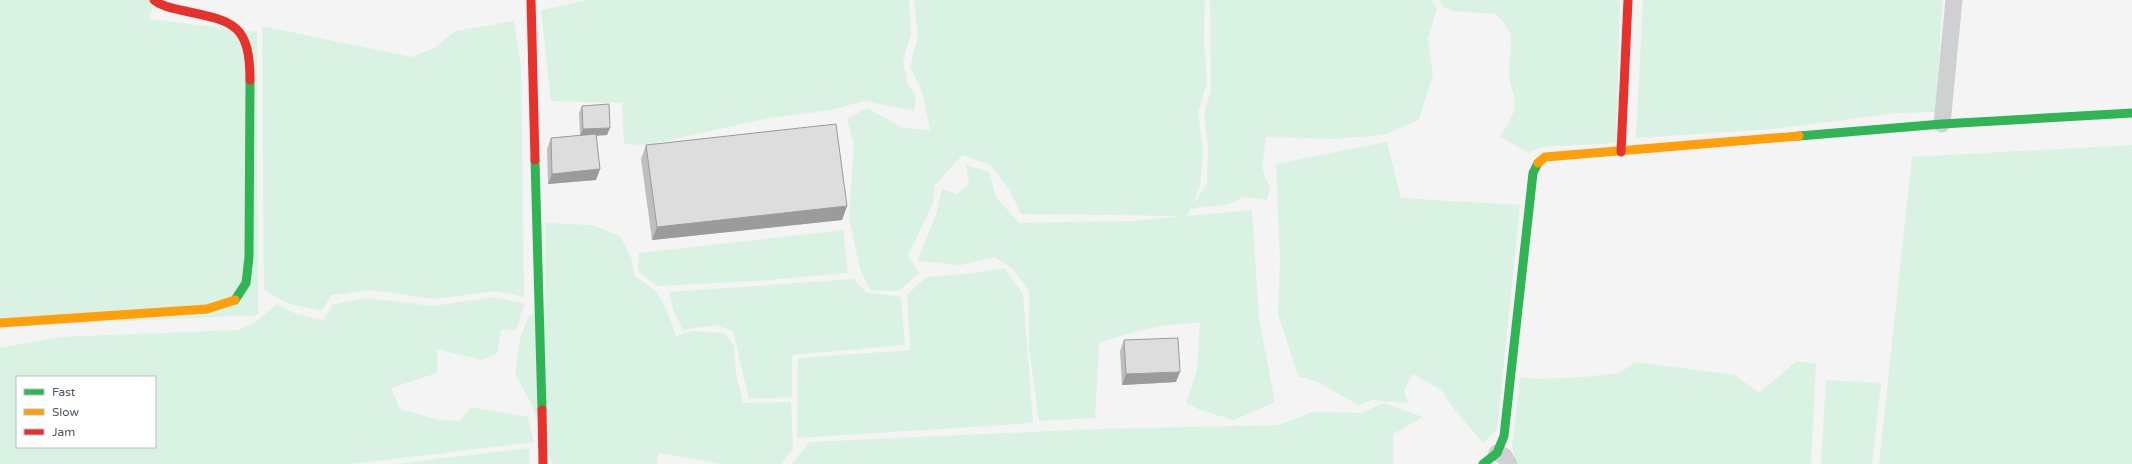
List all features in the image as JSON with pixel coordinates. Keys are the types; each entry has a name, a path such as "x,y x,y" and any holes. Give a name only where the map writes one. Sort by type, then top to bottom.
{"street":[{"path":"0,323 207,309 234,301 246,283 249,249 250,67 248,48 243,34 231,23 165,6 154,0"},
{"path":"531,0 543,464"},
{"path":"1621,152 1628,0"},
{"path":"1942,124 1954,0"},
{"path":"1483,464 1503,459 1500,449 1504,436 1533,173 1536,166 1545,157 1621,152 1942,124 2132,113"}],"green space":[{"path":"0,0 155,0 149,19 257,32 258,315 0,327"},
{"path":"588,0 909,0 911,33 903,62 908,84 916,96 914,111 864,101 831,110 769,118 648,145 624,144 622,103 551,101 541,10"},
{"path":"914,0 1205,0 1204,40 1207,83 1198,113 1203,150 1200,186 1192,206 1207,183 1208,146 1204,115 1211,90 1210,0 1432,0 1437,9 1428,39 1433,74 1419,120 1383,135 1333,139 1266,137 1262,167 1270,189 1267,200 1244,197 1227,205 1190,209 1187,216 1252,210 1259,319 1275,402 1234,420 1200,410 1186,403 1197,371 1200,323 1174,324 1136,332 1099,343 1095,418 1039,421 1029,347 1029,291 1013,269 995,257 961,265 917,261 936,215 942,189 957,194 969,183 966,165 989,172 996,197 1019,223 1134,221 1183,216 1021,214 1009,189 990,165 962,155 935,185 933,203 908,256 920,273 898,291 870,290 860,269 849,217 854,143 847,119 867,108 903,128 930,130 923,94 910,67 918,36"},
{"path":"1439,0 1620,0 1616,143 1542,147 1528,153 1500,136 1512,116 1515,107 1509,77 1511,42 1508,29 1496,14 1454,11 1443,7"},
{"path":"1643,0 1943,0 1935,112 1896,113 1774,129 1636,138"},
{"path":"514,21 521,67 524,297 496,291 435,299 371,290 332,295 321,311 287,303 264,290 262,26 411,57 435,48 455,31"},
{"path":"1387,142 1401,198 1520,205 1497,429 1483,443 1454,409 1441,390 1413,374 1404,390 1408,403 1372,400 1358,405 1318,382 1298,376 1278,314 1280,259 1276,164"},
{"path":"2132,145 2132,464 1879,464 1912,157"},
{"path":"545,223 592,225 620,236 631,257 635,276 656,291 668,313 676,336 693,331 725,333 734,346 736,373 743,403 791,402 793,449 781,464 722,464 659,453 657,464 552,464 531,403 515,374 520,339 528,317 545,308"},
{"path":"843,230 848,273 755,281 657,286 638,271 639,253"},
{"path":"1004,268 1023,294 1033,423 797,438 798,358 910,350 907,295 926,277 965,274"},
{"path":"853,279 866,292 901,297 905,345 792,355 792,397 749,399 733,331 716,325 683,330 674,313 669,292"},
{"path":"494,297 525,304 516,330 501,330 497,353 482,360 437,349 437,373 391,388 400,409 439,420 460,421 471,407 528,417 534,442 351,464 0,464 0,348 60,337 239,330 255,322 277,304 296,314 324,320 332,305 366,298 433,306"},
{"path":"1797,361 1816,364 1811,464 1518,464 1512,447 1520,377 1539,379 1583,377 1620,373 1635,362 1735,375 1759,393"},
{"path":"1826,380 1881,383 1872,464 1821,464"},
{"path":"1384,403 1423,417 1393,434 1393,464 792,464 810,442 1098,429 1279,425 1312,412 1361,413"},
{"path":"529,448 529,464 395,464"}],"building":[{"path":"609,104 610,128 583,129 582,106"},
{"path":"836,124 847,206 657,227 646,145"},
{"path":"596,134 600,169 552,174 551,138"},
{"path":"1178,338 1180,372 1126,374 1124,340"}],"traffic: fast":[{"path":"235,300 246,283 249,257 250,80"},
{"path":"1799,136 1942,124 2132,113"},
{"path":"535,160 542,410"},
{"path":"1483,464 1497,453 1504,436 1533,173 1538,163"}],"traffic: slow":[{"path":"1538,163 1545,157 1799,136"},
{"path":"0,323 207,309 235,300"}],"traffic: jam":[{"path":"154,0 170,8 225,21 234,27 241,35 246,46 249,61 250,80"},
{"path":"531,0 535,160"},
{"path":"1621,152 1628,0"},
{"path":"542,410 543,464"}]}
